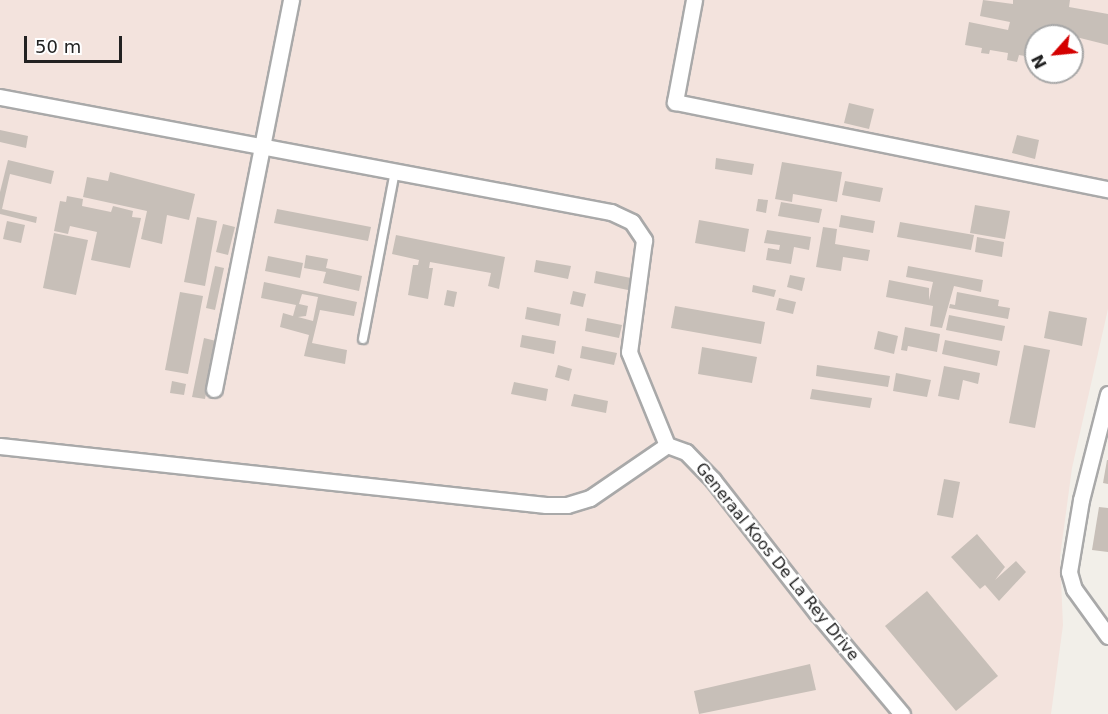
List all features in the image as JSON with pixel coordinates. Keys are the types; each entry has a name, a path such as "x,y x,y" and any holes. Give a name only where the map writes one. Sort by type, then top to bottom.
{"street":[{"path":"214,389 291,0"},
{"path":"694,0 675,102 1108,189"},
{"path":"0,97 610,212 632,222 644,240 629,352 667,444 590,498 567,505 546,505 0,446"},
{"path":"1108,394 1081,500 1069,572 1074,589 1108,636"},
{"name":"Generaal Koos De La Rey Drive","path":"667,444 686,452 713,480 817,613 902,714"}],"lane":[{"path":"363,339 395,171"}],"shaded area":[{"path":"0,0 1108,0 1108,309 1072,468 1060,557 1063,625 1051,714 0,714"}],"building":[{"path":"983,0 1013,4 1013,0 1070,0 1069,7 1108,14 1108,45 1084,39 1084,24 1024,24 1024,56 1019,55 1017,62 1007,60 1008,53 990,50 989,54 981,53 982,48 965,45 969,22 1008,30 1010,22 980,16"},
{"path":"849,103 874,109 869,129 844,123"},
{"path":"0,130 28,136 26,148 0,142"},
{"path":"1017,135 1039,140 1035,159 1012,153"},
{"path":"716,158 754,164 752,175 715,169"},
{"path":"8,160 54,171 51,184 10,174 2,209 37,217 36,223 0,214 0,192"},
{"path":"782,162 842,172 837,202 793,194 792,202 775,199"},
{"path":"110,172 195,194 189,220 167,215 162,244 141,239 147,211 83,197 87,177 108,181"},
{"path":"845,181 883,188 880,202 842,195"},
{"path":"67,196 83,199 82,206 111,212 113,206 133,211 132,217 141,218 130,268 91,260 97,232 70,226 68,234 54,231 60,201 66,202"},
{"path":"758,199 768,200 766,213 756,211"},
{"path":"781,202 822,209 819,223 778,216"},
{"path":"975,205 1010,211 1005,239 970,233"},
{"path":"277,209 371,227 368,241 274,223"},
{"path":"841,215 875,221 873,233 839,227"},
{"path":"197,217 217,221 205,286 184,282"},
{"path":"699,220 749,229 745,252 695,243"},
{"path":"7,221 25,225 21,243 3,239"},
{"path":"900,222 974,235 971,250 897,237"},
{"path":"223,224 235,227 228,255 216,252"},
{"path":"823,227 837,229 835,244 870,250 868,261 843,257 841,271 816,267"},
{"path":"767,230 811,237 809,250 794,247 791,264 766,260 768,248 779,250 780,245 764,243"},
{"path":"54,233 88,240 76,295 43,288"},
{"path":"396,235 505,257 499,289 488,286 491,273 430,262 429,268 433,268 428,299 408,295 413,265 418,265 419,260 392,254"},
{"path":"977,237 1004,242 1002,257 975,252"},
{"path":"306,255 328,259 326,268 362,276 359,291 323,283 326,272 304,268"},
{"path":"268,256 303,263 300,278 265,271"},
{"path":"536,260 571,266 568,279 534,272"},
{"path":"215,266 224,268 215,310 206,308"},
{"path":"908,266 983,280 981,292 954,286 942,328 930,326 933,306 886,297 889,280 929,288 929,300 933,282 906,277"},
{"path":"596,271 631,278 628,290 594,283"},
{"path":"790,275 805,278 802,291 787,287"},
{"path":"264,282 357,302 354,316 320,310 312,343 347,350 345,364 304,356 309,335 280,327 283,313 293,316 296,305 261,298","holes":["302,294 318,297 313,321 298,317 306,316 308,306 299,304"]},
{"path":"753,285 776,290 774,297 752,292"},
{"path":"447,290 457,292 454,307 444,305"},
{"path":"573,291 586,294 583,307 570,304"},
{"path":"180,292 203,296 188,374 165,370"},
{"path":"957,292 999,300 998,306 1010,308 1008,319 949,308 950,304 955,305"},
{"path":"779,298 796,302 793,314 776,310"},
{"path":"675,306 765,322 761,344 671,328"},
{"path":"527,307 561,314 559,326 525,319"},
{"path":"1049,311 1087,318 1082,346 1044,338"},
{"path":"949,315 1005,326 1002,341 946,330"},
{"path":"587,318 622,325 619,338 585,331"},
{"path":"905,327 940,334 937,352 908,346 907,351 901,350"},
{"path":"878,331 898,336 894,354 874,349"},
{"path":"522,335 556,341 554,354 520,347"},
{"path":"204,338 216,341 205,399 192,397"},
{"path":"945,340 1000,351 997,366 942,354"},
{"path":"1024,345 1050,350 1035,428 1009,423"},
{"path":"582,346 617,353 614,365 580,358"},
{"path":"702,347 757,357 752,383 698,374"},
{"path":"558,365 572,369 569,381 555,377"},
{"path":"817,365 890,376 888,387 816,376"},
{"path":"944,366 980,373 978,384 963,380 959,400 938,396"},
{"path":"896,373 931,380 927,397 893,391"},
{"path":"172,381 186,384 184,395 170,393"},
{"path":"514,382 548,389 546,401 511,394"},
{"path":"812,389 872,398 870,408 810,399"},
{"path":"574,394 608,401 606,413 571,406"},
{"path":"1108,460 1108,484 1103,483"},
{"path":"944,479 960,482 953,518 937,515"},
{"path":"1099,507 1108,508 1108,552 1092,550"},
{"path":"977,534 1005,567 995,580 1016,561 1026,572 999,601 985,585 980,589 951,557"},
{"path":"927,591 998,676 956,711 885,626"},
{"path":"810,664 816,690 699,714 694,691"}]}
